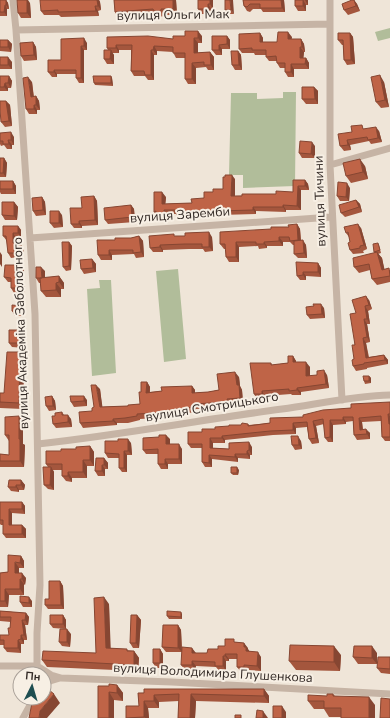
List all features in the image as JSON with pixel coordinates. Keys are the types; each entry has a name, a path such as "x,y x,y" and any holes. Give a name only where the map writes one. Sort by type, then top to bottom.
{"street":[{"name":"вулиця Академіка Заболотного","path":"13,0 34,314 40,585 37,666"},
{"name":"вулиця Тичини","path":"330,0 330,165 342,400"},
{"name":"вулиця Ольги Мак","path":"16,30 330,24"},
{"path":"330,165 390,148"},
{"name":"вулиця Заремби","path":"30,238 332,217"},
{"name":"вулиця Смотрицького","path":"38,444 102,437 219,417 390,395"},
{"path":"0,666 12,667"},
{"name":"вулиця Володимира Глушенкова","path":"52,675 61,678 172,682 390,694"},
{"path":"52,680 61,678"},
{"path":"23,718 30,706"}],"green space":[{"path":"390,28 390,38 378,41 375,32"},
{"path":"283,92 296,92 295,186 243,188 243,175 229,175 231,93 257,93 257,99 283,98"},
{"path":"178,269 186,359 164,362 156,271"},
{"path":"99,280 111,280 116,373 92,376 87,289 100,288"}],"building":[{"path":"0,0 6,0 4,12 0,12"},
{"path":"17,0 27,0 27,13 18,13"},
{"path":"40,0 97,0 98,6 95,6 96,11 41,11"},
{"path":"114,0 173,0 173,9 161,9 161,11 154,11 153,9 115,12"},
{"path":"198,0 210,0 208,9 198,9"},
{"path":"225,0 230,0 231,10 225,10"},
{"path":"243,0 281,0 282,8 260,8 260,4 250,4 247,7 244,6"},
{"path":"295,0 303,0 303,6 295,6"},
{"path":"354,0 356,6 344,10 342,4"},
{"path":"185,31 198,31 198,38 194,38 194,53 210,52 211,65 204,65 204,62 192,63 192,79 185,79 185,53 173,53 173,47 154,46 153,50 151,50 151,75 145,75 144,71 131,71 132,45 116,45 116,48 107,48 107,37 148,36 173,39 173,36 185,36"},
{"path":"278,32 288,32 288,39 301,39 302,47 300,47 300,58 306,58 305,64 291,64 291,72 285,72 285,63 277,63 276,56 266,57 266,50 252,50 252,48 239,49 239,34 260,33 260,42 277,42"},
{"path":"338,33 350,33 351,60 344,60 343,40 338,40"},
{"path":"212,36 227,36 227,44 219,45 219,50 212,50"},
{"path":"84,38 84,46 81,46 81,78 76,78 76,70 54,70 54,72 48,72 48,60 61,60 61,39"},
{"path":"0,40 8,40 8,47 0,47"},
{"path":"33,42 34,55 21,56 20,43"},
{"path":"104,50 111,50 110,59 104,59"},
{"path":"231,51 238,51 239,65 232,65"},
{"path":"0,57 8,57 8,65 0,65"},
{"path":"380,75 385,100 376,102 371,77"},
{"path":"0,76 9,76 8,83 5,83 4,87 0,87"},
{"path":"93,76 111,76 111,83 94,83"},
{"path":"28,77 31,97 36,96 36,105 34,105 34,109 26,109 23,78"},
{"path":"302,87 314,87 315,99 302,99"},
{"path":"0,101 6,101 9,121 1,122"},
{"path":"362,125 363,129 376,127 378,138 368,140 367,137 347,140 348,145 340,146 338,134 352,132 351,126"},
{"path":"11,132 11,140 8,140 9,144 3,144 3,141 0,141 0,133"},
{"path":"300,141 312,142 311,154 299,153"},
{"path":"0,158 4,158 3,173 0,173"},
{"path":"360,159 363,172 346,176 343,163"},
{"path":"225,175 232,175 231,196 242,196 242,194 276,194 276,191 293,192 293,180 305,180 305,186 298,186 297,206 283,205 283,207 253,207 253,210 199,213 175,213 175,210 164,210 164,216 156,217 156,211 154,212 154,192 162,192 162,204 192,203 191,199 204,198 204,192 213,192 213,189 223,189 223,177 225,177"},
{"path":"0,181 13,181 13,189 0,189"},
{"path":"338,182 347,183 346,197 337,196"},
{"path":"94,196 95,220 79,221 79,224 71,224 70,208 82,208 81,197"},
{"path":"42,197 43,210 33,211 32,198"},
{"path":"356,200 359,207 341,213 339,205"},
{"path":"2,202 14,202 14,216 2,215"},
{"path":"131,205 132,217 105,220 104,208"},
{"path":"50,211 59,211 59,223 50,223"},
{"path":"297,224 298,240 290,241 289,237 279,237 279,241 264,242 264,244 256,244 256,242 236,242 236,257 226,257 225,244 220,244 220,232 271,229 271,227 289,227 288,225"},
{"path":"358,224 364,245 360,246 360,248 350,250 348,243 350,242 348,232 346,233 344,227"},
{"path":"3,226 18,226 18,233 13,233 13,243 20,243 21,249 14,250 15,253 8,253 6,236 3,236"},
{"path":"209,232 209,247 202,247 202,244 185,244 160,245 160,247 150,248 149,236 174,234 174,236 185,236 185,233"},
{"path":"139,236 141,252 133,253 133,250 109,250 109,255 98,255 97,240 115,240 115,238 131,238"},
{"path":"303,240 304,253 294,254 294,241"},
{"path":"62,242 69,242 69,266 63,267"},
{"path":"378,243 380,250 374,252 373,244"},
{"path":"377,252 382,270 389,268 390,276 372,279 369,264 354,267 353,258"},
{"path":"92,259 93,268 81,269 80,260"},
{"path":"296,262 318,263 318,272 303,272 303,275 297,276"},
{"path":"5,265 20,265 20,281 22,281 22,288 11,288 11,278 4,277"},
{"path":"36,267 41,267 42,278 36,278"},
{"path":"59,276 59,282 56,283 56,290 41,291 40,278"},
{"path":"366,296 369,305 365,306 367,319 364,319 367,337 363,338 366,358 384,355 385,360 353,366 352,360 354,359 352,345 355,345 350,314 356,313 352,300"},
{"path":"313,304 321,304 322,314 307,315 306,307 314,306"},
{"path":"12,305 22,306 22,312 12,311"},
{"path":"9,330 22,330 21,343 9,343"},
{"path":"7,352 20,352 19,403 0,402 0,393 4,393"},
{"path":"288,356 293,356 293,362 306,362 306,376 317,375 317,371 324,370 326,384 297,388 297,390 289,391 289,389 262,391 262,394 254,394 250,363 271,363 271,365 288,363"},
{"path":"235,372 237,385 239,385 240,398 227,399 228,402 193,404 193,407 170,410 170,412 137,414 137,416 113,419 113,421 80,423 79,412 92,411 92,408 94,407 91,385 96,385 100,407 128,406 140,404 139,392 141,392 141,382 147,382 146,393 162,391 161,387 192,386 192,393 208,392 219,390 217,374"},
{"path":"363,376 369,376 369,381 364,381"},
{"path":"52,396 53,406 46,406 45,397"},
{"path":"70,396 84,396 84,401 71,402"},
{"path":"390,402 390,414 388,414 390,437 382,437 381,416 359,418 360,430 366,429 367,434 354,435 353,417 343,417 343,420 330,420 330,437 325,438 323,419 313,421 316,438 309,439 307,422 293,423 293,430 270,431 222,436 222,438 210,438 210,448 229,449 229,443 249,442 249,450 247,451 247,454 235,454 235,457 209,455 209,463 202,462 202,444 188,444 188,432 202,432 202,429 215,429 215,427 241,425 242,423 248,424 248,426 270,423 270,418 303,417 303,415 323,410 351,408 351,404"},
{"path":"62,412 62,415 68,415 68,422 53,424 52,416 55,416 55,413"},
{"path":"19,416 20,461 0,461 0,454 9,455 9,435 5,435 5,417"},
{"path":"159,435 166,435 166,444 179,444 179,459 165,459 165,464 158,464 158,449 143,450 143,438 159,437"},
{"path":"291,436 298,436 299,445 292,445"},
{"path":"118,439 128,439 128,451 124,451 124,468 119,468 119,454 105,453 105,441 118,441"},
{"path":"90,446 90,460 83,460 83,472 68,472 68,476 62,476 62,464 46,464 46,451 61,451 61,449 76,449 76,447"},
{"path":"96,458 104,458 102,471 95,471"},
{"path":"43,467 51,467 50,485 44,485"},
{"path":"231,467 237,467 237,473 231,473"},
{"path":"9,480 21,480 21,485 16,485 16,487 8,487"},
{"path":"0,502 22,502 22,509 9,509 9,525 22,525 22,534 3,534 3,520 0,520"},
{"path":"8,555 21,556 20,563 15,562 15,573 22,573 22,579 20,579 20,589 5,589 5,601 0,601 0,573 8,572"},
{"path":"49,581 60,581 61,605 45,605 45,599 49,599"},
{"path":"20,596 29,597 29,603 20,602"},
{"path":"104,597 106,648 127,649 127,651 134,651 134,665 42,660 43,651 96,653 94,598"},
{"path":"0,611 26,613 25,620 22,620 24,635 21,635 21,639 18,640 18,648 4,648 4,640 0,640 0,635 9,635 8,628 10,628 11,617 0,617"},
{"path":"167,611 181,612 181,617 167,616"},
{"path":"50,615 63,615 63,624 50,624"},
{"path":"131,615 137,615 136,643 130,643"},
{"path":"163,625 178,625 178,648 162,647"},
{"path":"60,629 67,629 67,642 59,642"},
{"path":"225,639 234,639 234,642 244,643 246,651 258,652 257,666 244,665 244,667 237,667 237,654 225,654 225,656 223,656 223,666 215,666 215,662 192,661 192,665 181,665 182,647 192,648 192,653 207,653 208,649 218,649 218,646 225,646"},
{"path":"290,645 334,646 334,662 289,661"},
{"path":"354,646 372,646 372,658 353,657"},
{"path":"153,649 160,649 160,663 153,663"},
{"path":"378,657 390,657 390,669 377,668"},
{"path":"109,684 117,685 117,693 109,692 109,718 98,718 98,686 109,686"},
{"path":"144,689 264,689 264,696 191,694 190,718 178,718 179,694 154,695 154,701 144,701 144,717 126,718 126,706 139,706 138,693 144,693"},
{"path":"327,694 333,694 333,696 369,697 369,718 341,718 341,708 324,708 324,701 308,701 308,695 327,696"},
{"path":"381,698 390,699 390,718 380,718"},
{"path":"31,706 44,706 40,711 39,718 29,718"},
{"path":"273,706 282,706 282,718 273,718"},
{"path":"257,710 263,711 263,718 256,718"},
{"path":"235,715 241,715 241,718 235,718"}]}
